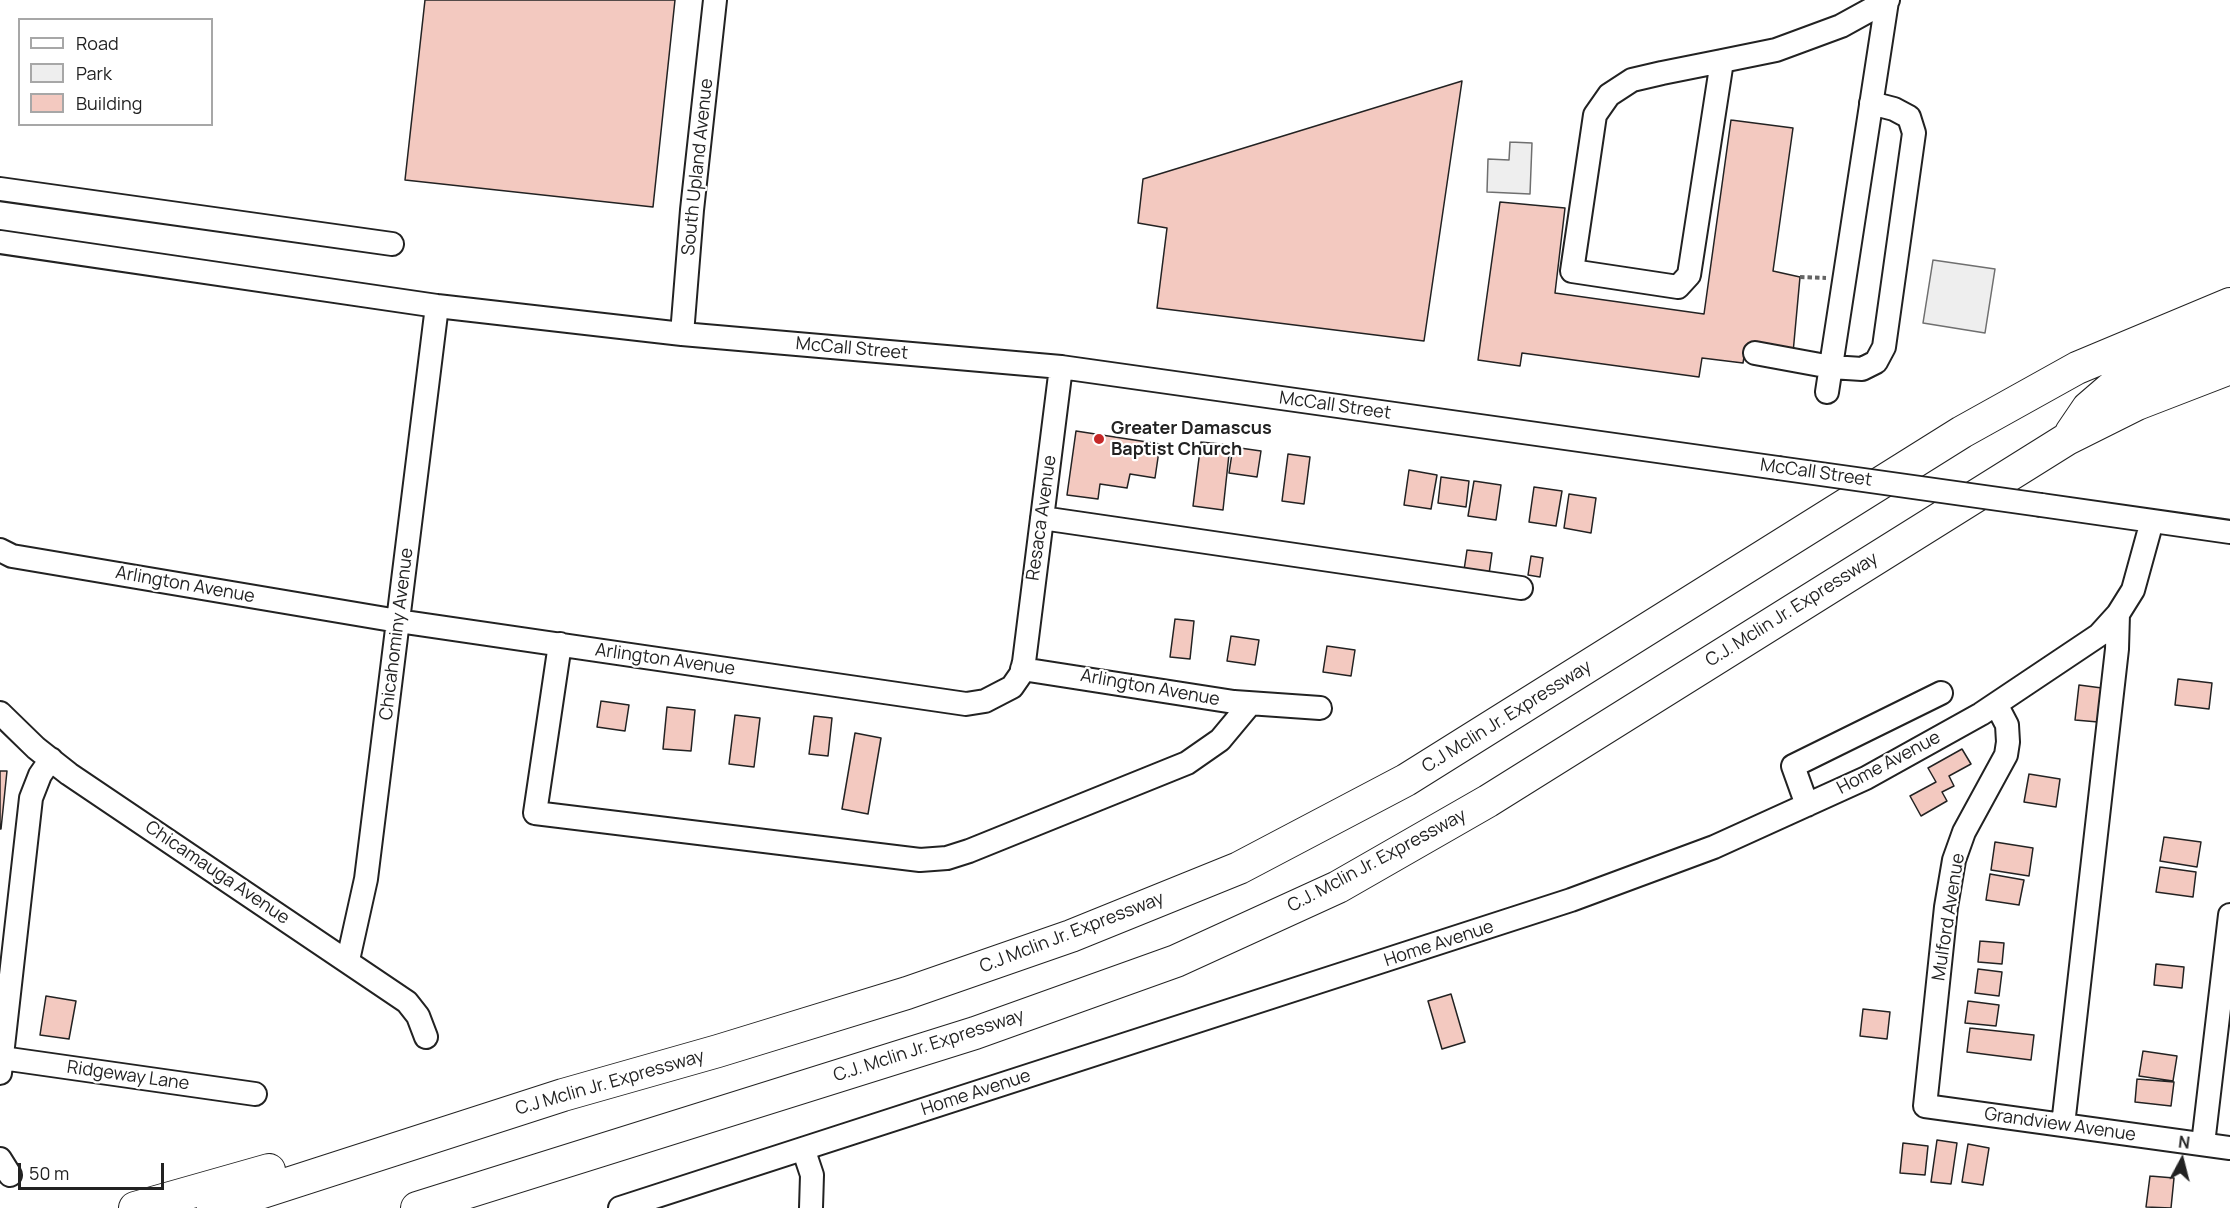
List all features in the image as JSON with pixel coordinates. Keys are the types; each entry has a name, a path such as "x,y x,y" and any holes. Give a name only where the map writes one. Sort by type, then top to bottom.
{"highway":[{"name":"C.J Mclin Jr. Expressway","path":"213,1208 552,1098 718,1051 907,993 1071,936 1239,868 1406,780 1962,432 2077,368 2230,304"},
{"path":"2067,439 2088,408 2117,383 2230,336"},
{"name":"C.J. Mclin Jr. Expressway","path":"417,1208 975,1033 1176,961 1338,887 1488,801 2067,439 2137,404 2230,368"},
{"path":"135,1208 258,1171 360,1160"}],"street":[{"name":"South Upland Avenue","path":"682,334 715,0"},
{"path":"1722,61 1689,275 1678,287 1572,271 1595,115 1609,95 1632,80 1722,61 1776,50 1841,26 1888,0"},
{"path":"1827,392 1888,0"},
{"path":"1755,353 1831,367 1862,369 1876,362 1884,346 1914,133 1909,117 1894,109 1871,103"},
{"path":"0,189 392,244"},
{"name":"McCall Street","path":"0,242 437,306 682,334 1061,367 2230,532"},
{"name":"Chicahominy Avenue","path":"348,960 366,879 437,306"},
{"name":"Resaca Avenue","path":"1022,669 1061,367"},
{"path":"1042,518 1521,588"},
{"name":"Home Avenue","path":"620,1208 1632,879 1714,847 1866,778 1996,704 2099,635 2118,614 2133,590 2152,521"},
{"name":"Arlington Avenue","path":"0,550 12,556 398,621 966,704 985,701 1003,693 1012,687 1022,669 1250,704 1320,708"},
{"path":"2063,1125 2117,649 2118,614"},
{"path":"560,644 535,813 920,860 947,858 969,851 1187,763 1220,741 1250,704"},
{"path":"1807,805 1793,766 1941,693"},
{"name":"Mulford Avenue","path":"1925,1106 1946,907 1954,860 1964,832 2006,755 2007,725 1996,704"},
{"name":"Chicamauga Avenue","path":"0,713 51,759 407,1002 418,1016 426,1037"},
{"path":"1,1065 31,798 39,775 51,759"},
{"path":"2203,1144 2230,915"},
{"name":"Ridgeway Lane","path":"1,1065 255,1094"},
{"name":"Grandview Avenue","path":"1925,1106 2230,1148"},
{"path":"804,1150 812,1175 811,1208"}],"green space":[{"path":"1510,142 1532,143 1530,194 1487,192 1488,159 1509,160"},
{"path":"1933,260 1995,269 1985,333 1923,323"}],"building":[{"path":"425,0 675,0 653,207 405,180"},
{"path":"1462,81 1424,341 1157,308 1167,228 1138,223 1143,179"},
{"path":"1731,120 1793,128 1773,271 1800,277 1793,353 1746,346 1743,363 1702,358 1699,377 1522,353 1520,366 1478,360 1500,202 1565,208 1555,293 1704,314"},
{"path":"1076,431 1160,444 1155,478 1130,474 1127,488 1100,484 1098,499 1067,495"},
{"path":"1201,442 1230,445 1223,510 1193,506"},
{"path":"1233,447 1261,451 1257,477 1229,473"},
{"path":"1288,454 1310,457 1304,504 1282,501"},
{"path":"1409,470 1437,475 1431,509 1404,505"},
{"path":"1441,477 1469,481 1466,507 1438,503"},
{"path":"1474,481 1501,485 1496,520 1468,516"},
{"path":"1534,487 1562,491 1556,526 1529,522"},
{"path":"1569,494 1596,498 1591,533 1564,528"},
{"path":"1467,550 1492,553 1489,574 1464,570"},
{"path":"1531,556 1543,558 1540,577 1528,575"},
{"path":"1175,619 1194,621 1190,659 1170,657"},
{"path":"1231,636 1259,640 1255,665 1227,661"},
{"path":"1327,646 1355,650 1351,676 1323,672"},
{"path":"2178,679 2212,683 2209,709 2175,705"},
{"path":"2079,685 2102,688 2098,722 2075,720"},
{"path":"601,701 629,705 625,731 597,727"},
{"path":"667,707 695,710 691,751 663,749"},
{"path":"735,715 760,718 754,767 729,764"},
{"path":"814,716 832,718 828,756 809,754"},
{"path":"855,733 881,738 868,814 842,809"},
{"path":"1962,749 1971,764 1949,776 1954,786 1942,792 1947,801 1921,816 1910,796 1936,782 1928,768"},
{"path":"0,771 7,771 1,829 0,829"},
{"path":"2029,774 2060,779 2056,807 2024,802"},
{"path":"2164,837 2201,842 2197,867 2160,861"},
{"path":"1995,842 2033,848 2029,876 1991,870"},
{"path":"2160,867 2196,872 2193,897 2156,892"},
{"path":"1990,874 2024,880 2019,905 1986,900"},
{"path":"1980,941 2004,943 2002,964 1978,962"},
{"path":"2156,964 2184,967 2182,988 2154,985"},
{"path":"1978,969 2002,972 1999,996 1975,993"},
{"path":"1451,994 1465,1042 1442,1049 1428,1001"},
{"path":"46,996 76,1001 69,1039 40,1035"},
{"path":"1968,1001 1999,1005 1996,1026 1965,1023"},
{"path":"1863,1009 1890,1012 1887,1039 1860,1036"},
{"path":"1970,1028 2034,1035 2031,1060 1967,1052"},
{"path":"2143,1051 2177,1056 2173,1081 2139,1076"},
{"path":"2137,1079 2174,1082 2171,1106 2135,1102"},
{"path":"1937,1140 1957,1143 1951,1184 1931,1182"},
{"path":"1903,1143 1928,1146 1925,1175 1900,1173"},
{"path":"1968,1144 1989,1148 1983,1185 1962,1182"},
{"path":"2150,1176 2174,1178 2171,1208 2146,1207"}],"place":[{"name":"Greater Damascus Baptist Church","path":"1099,439"}]}
